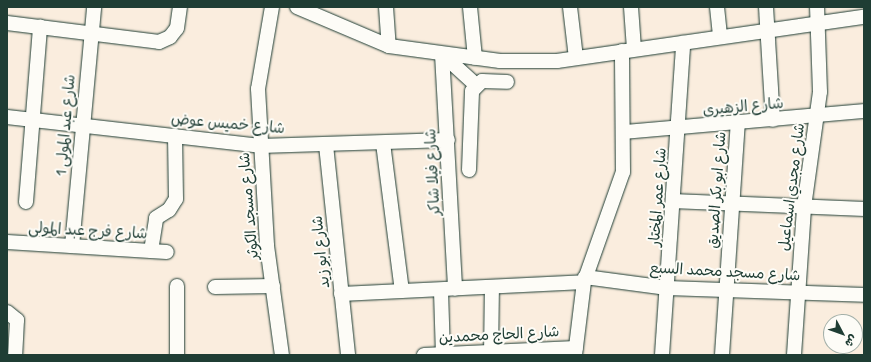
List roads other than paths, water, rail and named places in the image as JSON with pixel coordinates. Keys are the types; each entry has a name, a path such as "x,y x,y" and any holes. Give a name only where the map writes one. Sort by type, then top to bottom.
{"street":[{"name":"شارع عبد المولى 1","path":"72,246 94,7"},
{"path":"7,23 159,42 170,37 177,28 180,7"},
{"name":"شارع مسجد الكوثر","path":"272,7 259,72 260,146 273,286 282,355"},
{"path":"297,7 389,46 475,58 557,61 864,17"},
{"path":"386,7 389,46"},
{"path":"470,7 475,58"},
{"path":"570,7 576,58"},
{"path":"575,351 584,280 618,191 624,165 624,132 631,7"},
{"path":"717,7 720,37"},
{"path":"766,7 773,120"},
{"name":"شارع مجدي اسماعيل","path":"794,355 796,291 804,207 817,116 821,59 817,7"},
{"path":"26,202 40,27"},
{"name":"شارع عمر المختار","path":"662,355 684,42"},
{"path":"442,54 476,85"},
{"name":"شارع فيلا شاكر","path":"442,54 448,140 455,288"},
{"path":"469,170 471,98 476,85 482,81 507,82"},
{"name":"شارع الزهيرى","path":"624,132 864,111"},
{"name":"شارع خميس عوض","path":"7,117 260,146 448,140"},
{"name":"شارع ابو بكر الصديق","path":"722,355 725,290 738,123"},
{"path":"151,251 156,218 169,210 176,199 176,136"},
{"path":"383,143 402,291"},
{"name":"شارع ابو زيد","path":"326,145 348,355"},
{"path":"674,201 732,205 864,209"},
{"name":"شارع فرج عبد المولى","path":"7,242 167,252"},
{"name":"شارع مسجد محمد السبع","path":"341,294 441,291 455,288 492,287 584,280 666,288 796,291 864,295"},
{"path":"177,286 177,355"},
{"path":"215,287 273,286"},
{"path":"490,353 492,287"},
{"path":"441,291 443,354"},
{"path":"7,312 17,320 15,355"},
{"name":"شارع الحاج محمدين","path":"424,355 575,351"}]}
